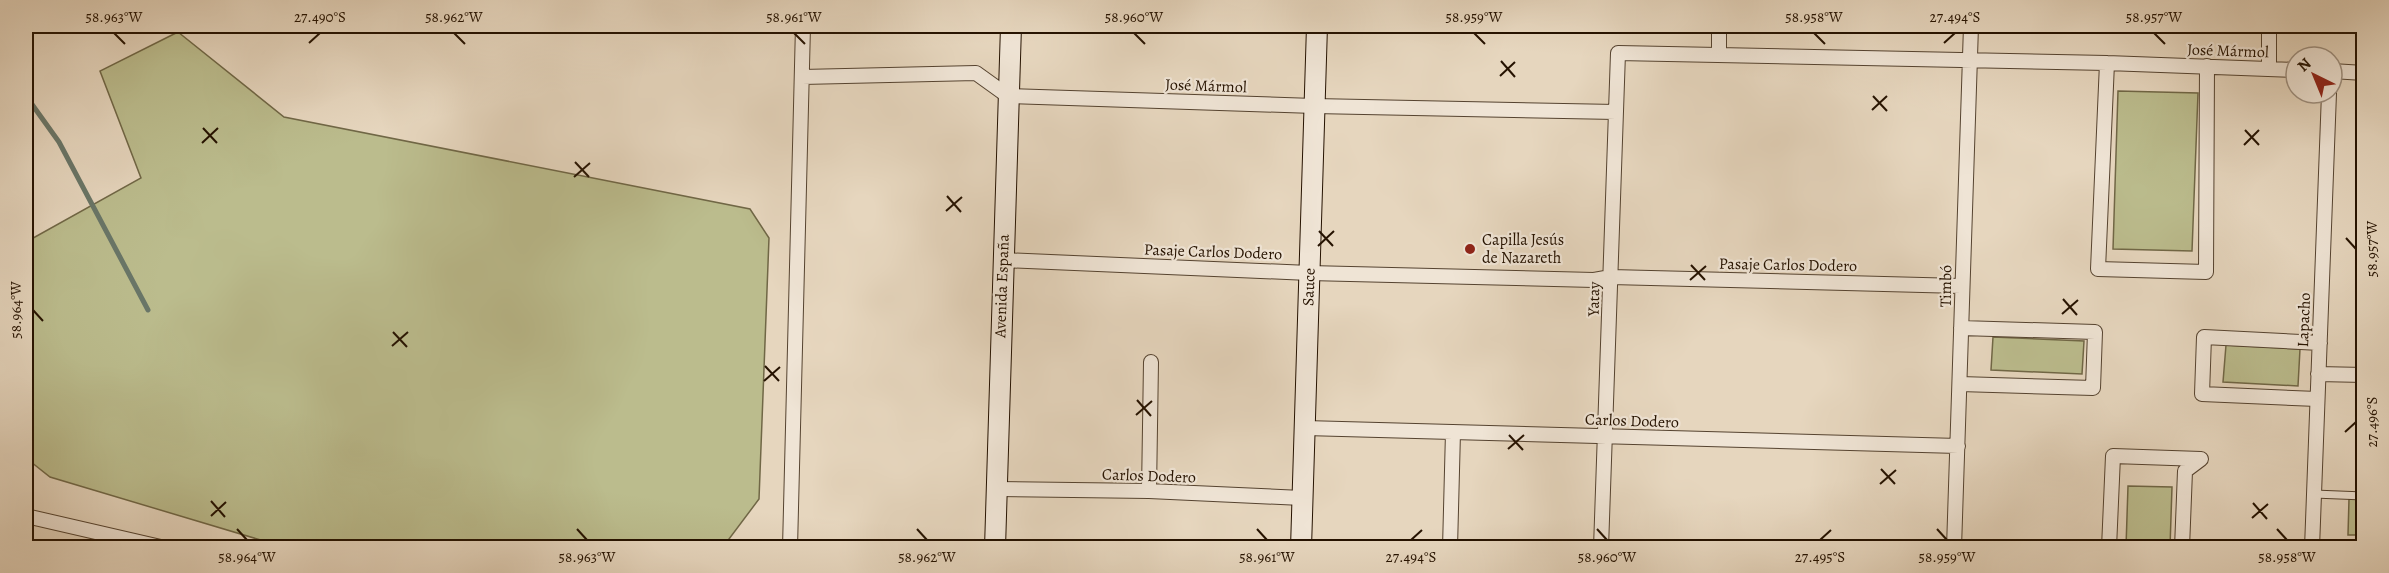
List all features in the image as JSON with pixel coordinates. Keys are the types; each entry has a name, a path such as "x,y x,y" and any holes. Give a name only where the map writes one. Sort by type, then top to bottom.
{"street":[{"path":"790,548 803,26"},
{"name":"Avenida España","path":"994,548 1011,26"},
{"name":"Sauce","path":"1301,548 1317,26"},
{"path":"1719,26 1719,53"},
{"name":"Timbó","path":"1954,548 1971,26"},
{"path":"2269,26 2269,69"},
{"name":"José Mármol","path":"1618,53 1719,53 2284,70"},
{"name":"Yatay","path":"1601,548 1618,53"},
{"path":"2107,63 2097,269 2206,272 2207,66"},
{"path":"2344,72 2364,73"},
{"path":"802,76 976,74 1008,96"},
{"name":"José Mármol","path":"1008,96 1314,106 1616,112"},
{"name":"Lapacho","path":"2312,548 2329,105"},
{"name":"Pasaje Carlos Dodero","path":"1003,260 1309,273 1594,280 1611,277 1962,286"},
{"path":"1960,384 2093,388 2095,332 1962,328"},
{"path":"2317,399 2202,394 2204,337 2320,343"},
{"path":"1149,491 1151,362"},
{"path":"2318,374 2364,375"},
{"name":"Carlos Dodero","path":"1305,428 1958,446"},
{"path":"1450,548 1453,432"},
{"path":"2109,548 2113,456 2201,459 2185,471 2182,548"},
{"name":"Carlos Dodero","path":"996,489 1149,491 1302,498"},
{"path":"26,516 165,548"}],"lane":[{"path":"2314,494 2364,496"}],"green space":[{"path":"178,32 284,117 750,209 769,238 759,499 723,547 284,547 50,477 26,458 26,242 141,178 100,71"},
{"path":"2118,91 2198,93 2192,251 2113,249"},
{"path":"1993,337 2084,341 2082,374 1991,370"},
{"path":"2226,345 2300,349 2298,386 2223,382"},
{"path":"2128,486 2172,487 2170,547 2126,547"},
{"path":"2349,499 2363,499 2363,535 2348,535"}],"waterway":[{"path":"29,26 26,96 59,142 148,310"}],"place":[{"name":"Capilla Jesús de Nazareth","path":"1470,249"}]}
